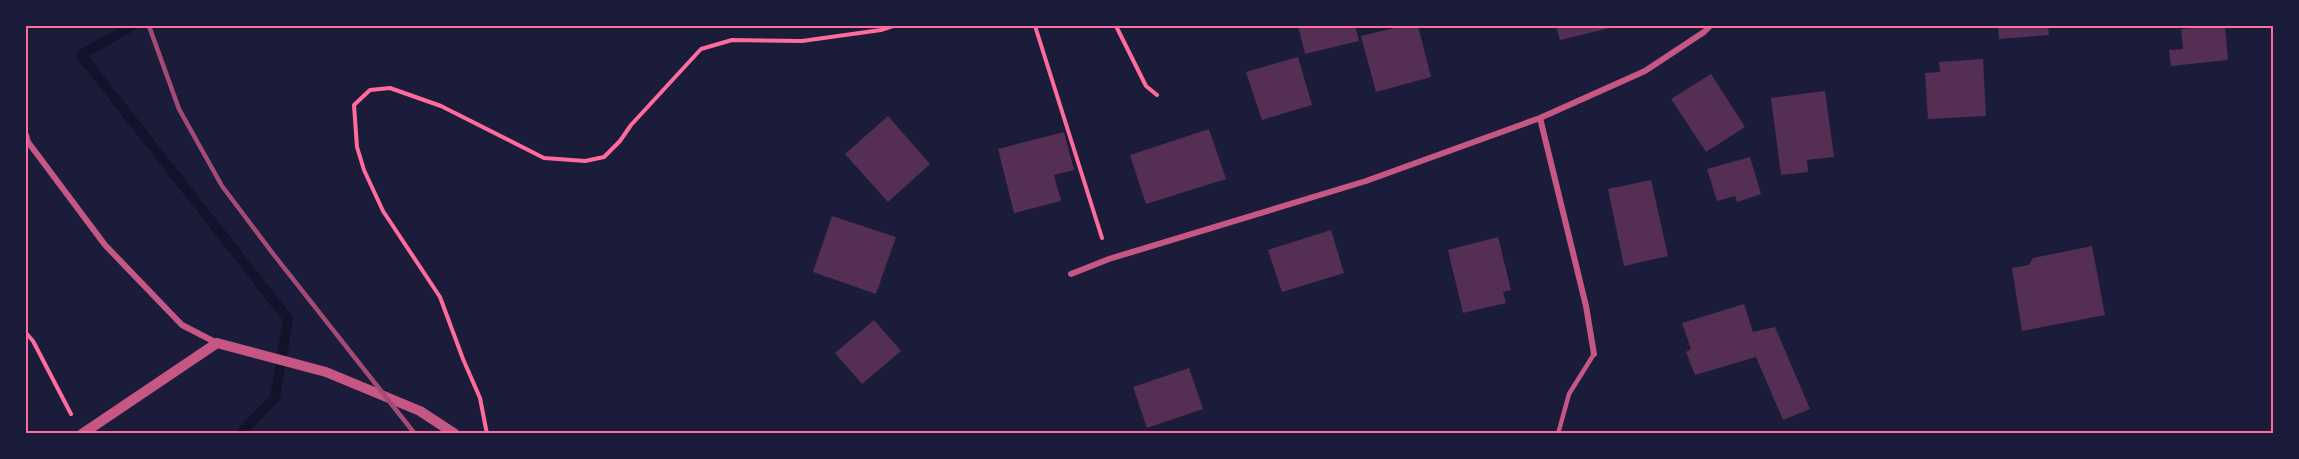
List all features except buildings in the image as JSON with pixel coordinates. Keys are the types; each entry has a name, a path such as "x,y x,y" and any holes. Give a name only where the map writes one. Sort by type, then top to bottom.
{"street":[{"path":"1071,274 1108,259 1366,181 1540,118 1645,71 1710,26"},
{"path":"1540,118 1587,306 1594,354"},
{"path":"26,135 28,142 105,245 182,325 217,343 326,372 420,411 456,434"},
{"path":"82,434 217,343"}],"lane":[{"path":"1558,434 1569,394 1594,354"}],"path":[{"path":"487,434 480,398 440,297 384,210 364,170 357,147 354,105 370,90 390,87 441,106 544,158 585,161 604,157 700,49 732,40 802,41 881,30 893,26"},
{"path":"1035,26 1108,259"},
{"path":"1116,26 1146,86 1157,95"},
{"path":"26,333 33,341 75,423"}],"waterway":[{"path":"132,26 81,55 288,319 275,398 240,434"}],"railway":[{"path":"149,26 179,109 222,186 415,434"}]}
